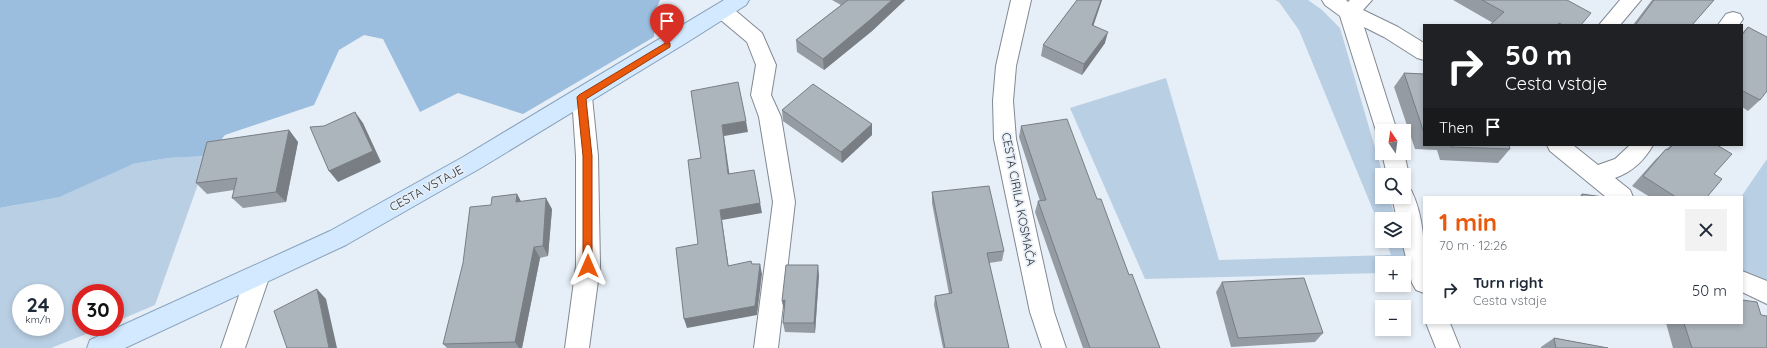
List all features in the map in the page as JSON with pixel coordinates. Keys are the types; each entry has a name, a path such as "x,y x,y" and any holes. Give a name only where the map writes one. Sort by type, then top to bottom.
{"main road":[{"name":"CESTA VSTAJE","path":"99,348 338,238 471,163 582,97 731,5"}],"street":[{"name":"CESTA CIRILA KOSMAČA","path":"1021,0 1006,66 1003,101 1005,139 1042,312 1054,348"},
{"path":"1332,0 1356,6 1391,32 1423,52"},
{"path":"1610,24 1631,0"},
{"path":"731,5 755,38 766,65 761,95 770,117 784,202 766,348"},
{"path":"1356,6 1384,124"},
{"path":"577,348 588,266 587,156 582,97"},
{"path":"1559,146 1621,196"},
{"path":"1595,174 1609,172 1633,159 1641,146"},
{"path":"1405,204 1423,279"},
{"path":"233,348 258,275"},
{"path":"1743,281 1767,293"},
{"path":"1438,324 1448,348"}],"shaded area":[{"path":"0,0 660,0 655,12 654,37 523,114 458,93 420,112 383,39 364,35 339,50 314,105 225,135 208,156 168,158 133,164 59,197 0,208"},
{"path":"1275,0 1308,0 1322,10 1340,28 1375,148 1375,160 1379,160 1381,168 1375,168 1375,204 1391,204 1394,212 1375,212 1375,215 1299,30 1279,2"},
{"path":"1166,78 1219,260 1391,255 1388,248 1404,248 1406,256 1375,256 1375,273 1145,279 1070,108"},
{"path":"208,156 155,305 124,318 124,284 72,284 72,336 81,336 51,348 0,348 0,208 17,205 133,164 168,158"},
{"path":"1767,159 1767,287 1743,277 1743,196 1742,196"}],"building":[{"path":"848,0 892,0 823,59 796,40"},
{"path":"1077,0 1101,0 1092,25 1108,32 1084,64 1043,45"},
{"path":"1482,0 1567,0 1591,13 1582,24 1491,24 1504,12"},
{"path":"1654,0 1714,0 1693,24 1636,24"},
{"path":"1748,27 1767,37 1767,91 1760,100 1743,91 1743,34"},
{"path":"1404,73 1423,74 1423,130"},
{"path":"738,82 746,121 722,125 728,174 754,170 760,203 720,210 728,266 751,261 752,264 760,264 755,306 684,319 676,248 698,244 688,160 701,158 691,91"},
{"path":"813,84 872,124 841,152 782,110"},
{"path":"355,112 373,151 329,171 310,127 324,126"},
{"path":"1067,119 1097,199 1101,199 1129,275 1132,274 1160,348 1090,348 1038,201 1046,200 1021,126"},
{"path":"289,130 276,192 232,198 237,178 196,183 207,142"},
{"path":"1509,146 1510,149 1451,147"},
{"path":"1672,146 1719,146 1732,154 1714,174 1722,179 1708,196 1674,196 1643,176 1666,149 1668,150"},
{"path":"989,186 1004,251 987,253 1009,348 945,348 935,296 952,293 932,192"},
{"path":"517,194 516,202 546,198 543,246 534,247 515,342 443,344 463,263 470,207 491,205 492,197"},
{"path":"1582,194 1596,196 1583,196"},
{"path":"786,265 818,265 814,323 783,323 785,300 782,301"},
{"path":"1304,278 1323,333 1238,338 1222,282"},
{"path":"317,289 329,348 287,348 274,311"},
{"path":"1743,300 1757,302 1761,315 1767,316 1767,348 1692,348 1684,324 1743,324"},
{"path":"1554,338 1608,348 1556,348"}],"route":[{"path":"588,266 587,156 582,97 667,45"}]}
